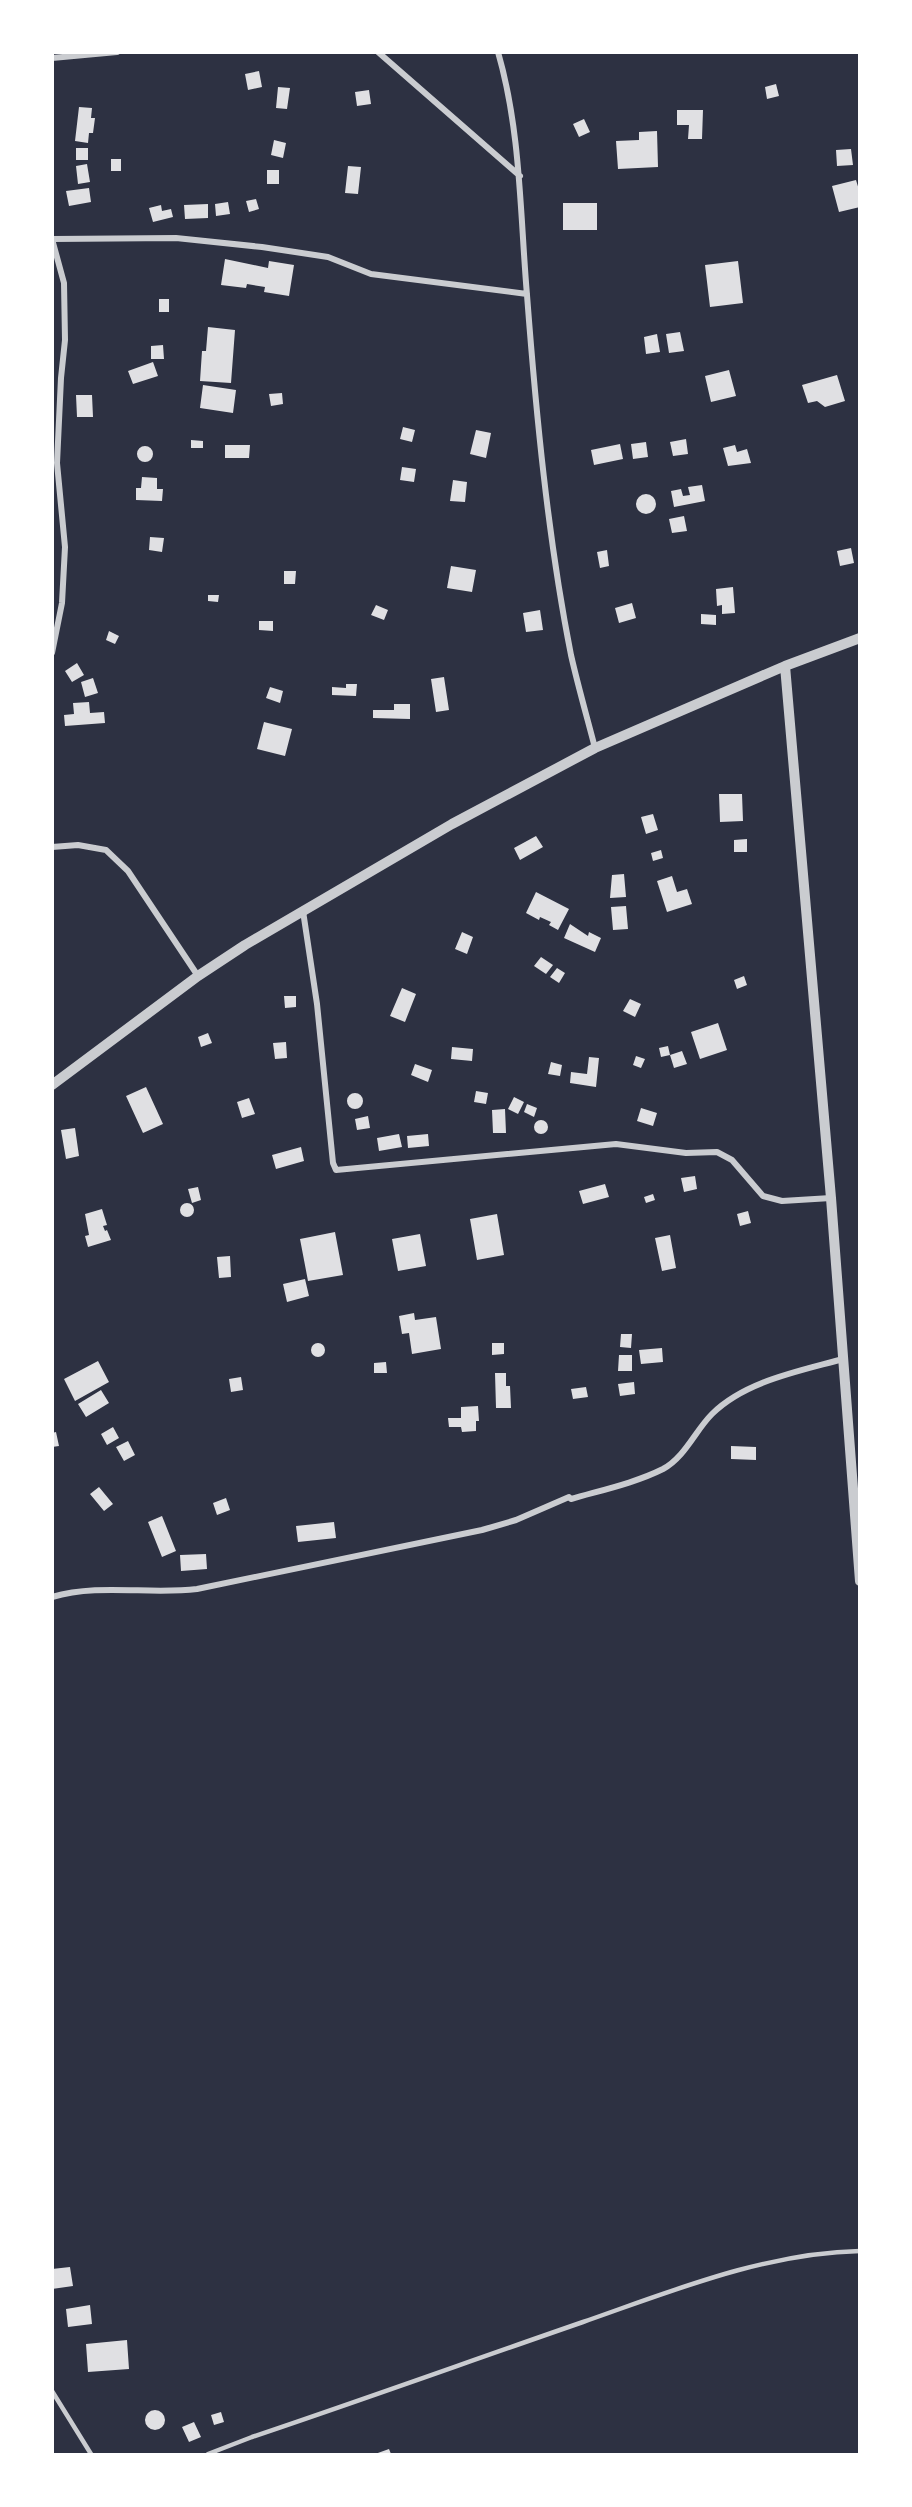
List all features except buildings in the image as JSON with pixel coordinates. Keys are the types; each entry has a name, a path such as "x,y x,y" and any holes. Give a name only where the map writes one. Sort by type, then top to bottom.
{"street":[{"path":"52,58 117,52"},
{"path":"378,52 520,176"},
{"path":"499,54 506,77 520,176 526,294 552,538 571,656 595,748"},
{"path":"52,653 62,603 65,547 57,463 65,340 64,283 53,239 176,238 262,247 328,257 371,274 526,294"},
{"path":"52,1085 198,976 303,911 452,824 595,748 785,666 860,638"},
{"path":"785,666 831,1197 860,1581"},
{"path":"52,847 78,845 106,850 128,871 198,976"},
{"path":"303,911 317,1004 333,1163 336,1170 616,1144 686,1153 717,1152 732,1160 763,1196 782,1201 831,1197"},
{"path":"52,1598 81,1590 178,1592 197,1589 368,1555 497,1526 569,1497 571,1499 642,1478 665,1468 676,1460 712,1414 728,1402 777,1377 843,1359"}],"lane":[{"path":"208,2454 646,2300 753,2266 813,2253 860,2251"},
{"path":"52,2391 91,2454"}]}
